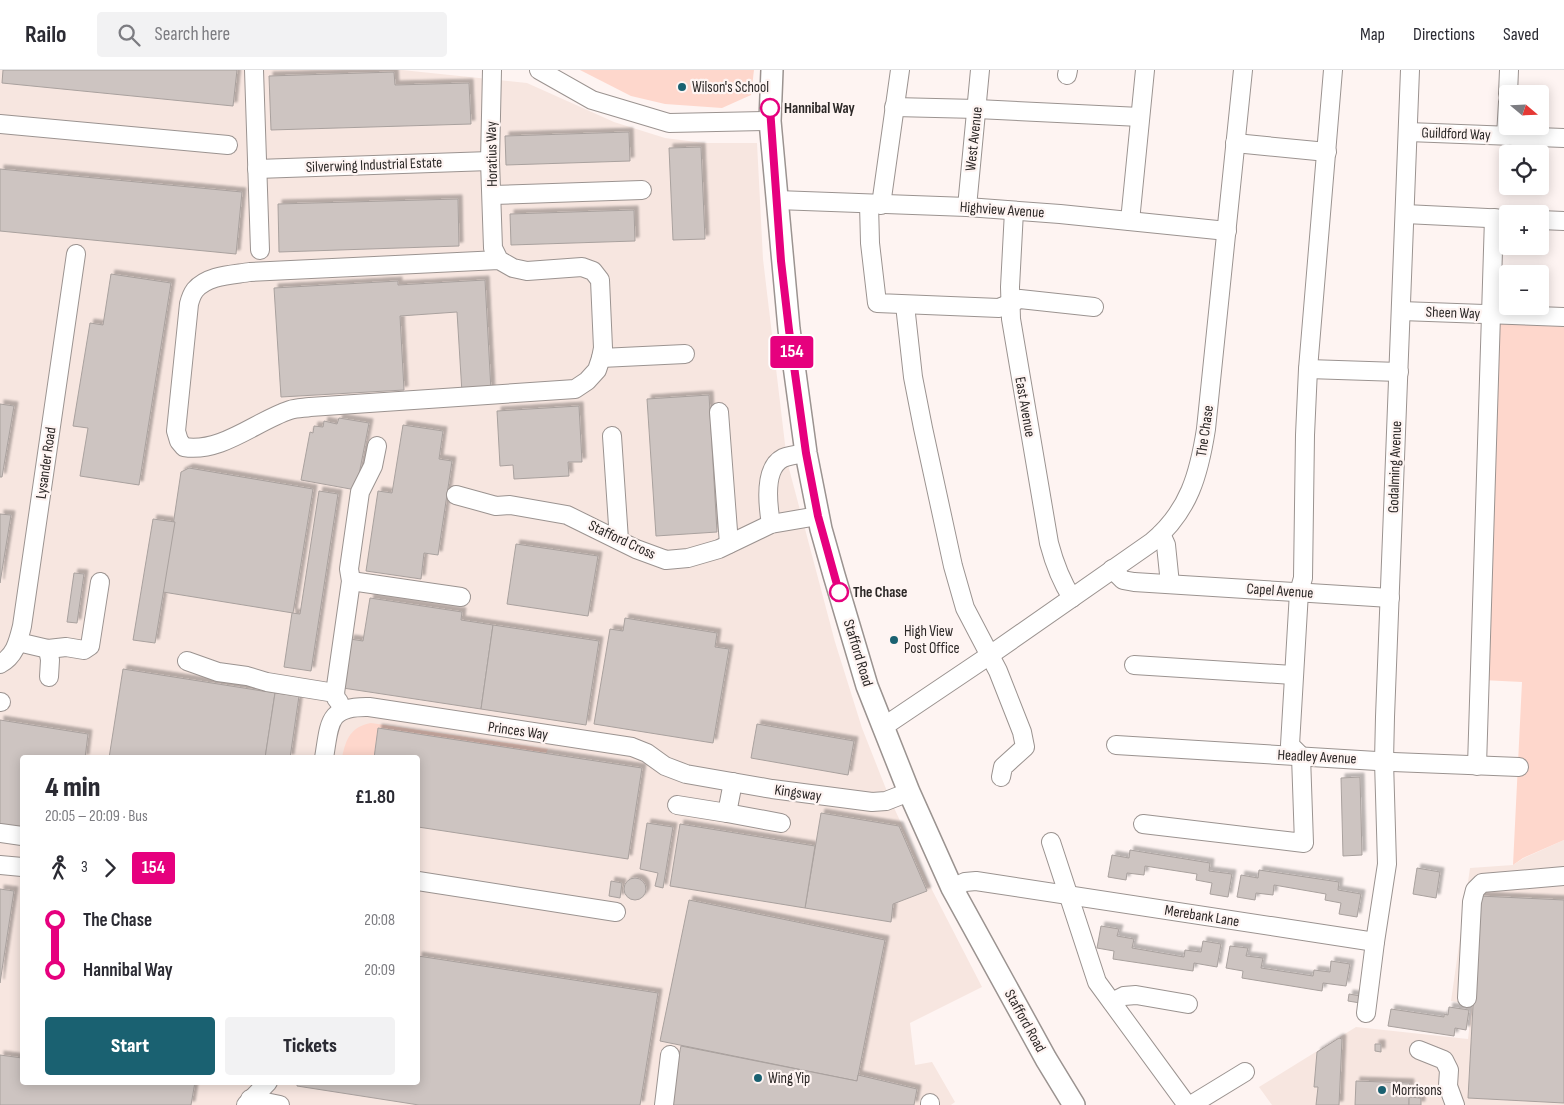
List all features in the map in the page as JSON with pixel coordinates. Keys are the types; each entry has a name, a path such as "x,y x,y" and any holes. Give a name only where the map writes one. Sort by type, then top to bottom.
{"main road":[{"name":"Stafford Road","path":"772,70 770,121 777,200 789,330 806,453 818,516 854,645 867,686 909,792 952,888 1074,1105"}],"street":[{"path":"254,70 260,250"},
{"name":"Horatius Way","path":"492,70 490,161 493,248 499,260"},
{"path":"539,70 592,100 669,123 770,121"},
{"path":"900,70 875,204 870,243 877,303 999,308 1020,299 1094,307"},
{"name":"West Avenue","path":"967,207 980,70"},
{"path":"1130,221 1145,70"},
{"name":"The Chase","path":"883,727 990,655 1161,534 1186,502 1200,463 1206,429 1243,70"},
{"path":"1143,824 1304,843 1301,756 1290,745 1299,592 1303,578 1308,369 1333,70"},
{"name":"Godalming Avenue","path":"1375,942 1387,864 1384,761 1410,70"},
{"path":"1508,85 1509,70"},
{"path":"894,108 976,109 1140,117"},
{"path":"0,124 228,145"},
{"name":"Guildford Way","path":"1408,132 1564,138"},
{"path":"1235,142 1327,152"},
{"name":"Silverwing Industrial Estate","path":"257,169 490,161"},
{"path":"492,194 642,190"},
{"name":"Highview Avenue","path":"777,200 967,207 1226,231"},
{"name":"East Avenue","path":"1014,211 1010,304 1022,387 1049,543 1059,573 1072,598"},
{"path":"1405,214 1499,219"},
{"path":"1549,220 1564,221"},
{"path":"1477,766 1491,314 1499,238"},
{"name":"Lysander Road","path":"0,664 12,654 18,642 23,616 76,254"},
{"path":"499,260 513,268 527,271 582,267 593,271 600,280 603,348 601,358 597,370 587,381 575,389 310,407 291,410 217,443 203,447 184,447 179,441 176,431 189,304 193,291 211,279 250,272 499,260"},
{"path":"905,305 913,377 953,566 965,608 998,671 1025,747 1004,767 1001,778"},
{"name":"Sheen Way","path":"1401,311 1564,317"},
{"path":"601,358 685,354"},
{"path":"1308,369 1399,372"},
{"path":"719,412 729,544"},
{"path":"612,436 619,540"},
{"path":"325,755 329,729 333,719 344,709 336,698 335,693 351,581 349,569 360,492 373,466 377,446"},
{"path":"771,524 769,490 771,474 784,458 806,453"},
{"name":"Stafford Cross","path":"456,495 496,506 510,505 567,515 666,560 688,558 719,549 771,524 818,516"},
{"path":"1161,534 1166,545 1170,584"},
{"name":"Capel Avenue","path":"1112,569 1127,581 1390,598"},
{"path":"351,581 461,597"},
{"path":"18,642 48,649 84,650 90,646 100,582"},
{"path":"48,649 50,660 49,677"},
{"path":"187,661 218,672 335,693"},
{"path":"1134,664 1293,675"},
{"name":"Princes Way","path":"344,709 369,707 632,747 647,752 665,766 686,774"},
{"name":"Headley Avenue","path":"1116,745 1519,767"},
{"name":"Kingsway","path":"686,774 772,790 858,801 886,800 909,792"},
{"path":"727,814 733,782"},
{"path":"677,805 781,823"},
{"path":"0,833 20,836"},
{"path":"1051,842 1097,982 1195,1104 1245,1072"},
{"path":"0,865 20,867"},
{"path":"1467,998 1472,902 1475,890 1482,884 1564,876"},
{"path":"420,881 616,912"},
{"name":"Merebank Lane","path":"952,888 965,882 976,881 1375,942"},
{"path":"1366,1013 1375,942"},
{"path":"1112,1002 1124,996 1136,995 1188,1004"},
{"path":"1419,1050 1444,1060 1449,1070 1448,1086 1455,1105"},
{"path":"664,1105 670,1055"},
{"path":"249,1103 265,1085"},
{"path":"249,1103 280,1105"}],"shaded area":[{"path":"0,70 402,70 527,83 614,122 665,138 705,143 757,143 763,259 787,461 835,642 862,728 890,799 929,884 982,987 910,1023 915,1065 932,1062 955,1102 951,1105 0,1105"},
{"name":"Wilson's School","path":"580,70 754,70 751,95 722,108 665,104 631,96"},
{"path":"1491,314 1564,317 1564,840 1523,858 1513,865 1522,682 1482,680"},
{"path":"371,723 548,749 546,753 378,728 374,755 343,755 345,745 351,734 364,725"},
{"path":"1564,840 1564,1105 1272,1105 1259,1087 1356,1027 1468,1039 1472,1004 1451,1001 1470,868 1513,865"}],"building":[{"path":"3,70 237,70 233,106 2,83"},
{"path":"394,72 395,85 469,83 471,124 271,130 269,76"},
{"path":"629,132 630,161 506,165 505,136"},
{"path":"701,147 705,239 673,240 669,148"},
{"path":"0,169 242,192 236,254 0,231"},
{"path":"458,199 459,246 279,252 278,204"},
{"path":"634,210 635,241 511,245 510,214"},
{"path":"111,274 171,283 139,485 80,476 88,428 73,426 90,323 103,325"},
{"path":"485,280 491,391 462,393 457,312 400,316 404,390 281,397 274,288 398,281 398,285"},
{"path":"709,395 717,532 656,536 647,399"},
{"path":"0,404 14,406 2,477 0,477"},
{"path":"579,406 582,462 568,462 569,476 514,479 513,465 500,466 497,411"},
{"path":"339,418 369,423 356,490 301,480 310,432 313,433 314,426 323,427 324,421 337,424"},
{"path":"403,425 443,431 439,459 452,461 438,555 424,553 421,579 366,571 378,491 392,493"},
{"path":"189,468 313,489 293,613 163,592 181,472"},
{"path":"319,491 338,494 311,671 284,667 292,613 300,614"},
{"path":"0,514 11,515 0,583"},
{"path":"153,519 175,522 155,643 133,640"},
{"path":"516,544 598,556 588,616 507,604"},
{"path":"74,573 84,574 77,623 67,622"},
{"path":"370,598 462,612 461,620 493,625 481,709 343,688 350,639 363,641"},
{"path":"625,618 717,633 715,647 729,649 713,743 594,724 610,629 623,631"},
{"path":"493,625 599,641 586,725 481,709"},
{"path":"123,669 275,693 265,755 109,755"},
{"path":"275,693 299,696 290,755 265,755"},
{"path":"0,720 88,734 85,755 20,755 20,831 0,827"},
{"path":"757,724 854,741 848,775 751,758"},
{"path":"378,728 642,768 628,859 420,827 420,755 374,755"},
{"path":"1360,777 1362,855 1343,856 1341,778"},
{"path":"821,813 899,826 927,891 893,904 891,922 805,908"},
{"path":"647,823 673,827 663,888 655,886 658,873 640,869"},
{"path":"680,824 815,846 805,908 670,886"},
{"path":"1130,850 1210,863 1209,871 1232,874 1228,897 1210,894 1212,883 1196,880 1197,874 1145,866 1144,875 1127,873 1126,880 1108,877 1112,855 1129,858"},
{"path":"1417,868 1440,872 1436,898 1413,894"},
{"path":"1259,870 1339,882 1338,890 1361,894 1357,917 1339,914 1341,903 1325,900 1326,894 1274,885 1273,895 1256,893 1255,900 1237,897 1241,875 1258,878"},
{"path":"635,878 643,881 646,889 643,897 635,900 627,897 624,889 627,881"},
{"path":"611,881 622,883 620,898 609,896"},
{"path":"0,889 14,891 0,983"},
{"path":"1479,896 1564,900 1564,1103 1468,1098"},
{"path":"689,900 885,940 857,1081 660,1041"},
{"path":"1101,926 1119,929 1117,936 1134,939 1132,948 1184,957 1185,950 1201,952 1203,941 1221,944 1217,967 1194,963 1193,971 1113,959 1114,951 1097,948"},
{"path":"1230,946 1248,948 1246,956 1263,958 1261,968 1313,976 1314,970 1330,972 1331,961 1350,964 1346,986 1323,983 1322,991 1242,978 1243,971 1226,968"},
{"path":"420,956 658,993 640,1105 419,1105 297,1086 420,1085"},
{"path":"1349,994 1361,996 1360,1003 1348,1001"},
{"path":"1449,1007 1469,1010 1466,1030 1455,1028 1454,1036 1388,1026 1391,1009 1444,1017 1444,1014 1448,1015"},
{"path":"1339,1038 1342,1039 1339,1105 1316,1105 1318,1087 1314,1087 1317,1052"},
{"path":"1375,1044 1381,1044 1381,1052 1375,1051"},
{"name":"Wing Yip","path":"681,1046 857,1081 858,1075 917,1089 914,1105 669,1105"},
{"path":"0,1055 20,1058 20,1085 194,1085 191,1105 0,1105"},
{"name":"Morrisons","path":"1356,1081 1410,1083 1409,1105 1355,1105"},
{"path":"1409,1097 1421,1098 1421,1105 1409,1105"}],"bus line":[{"name":"154","path":"770,108 781,261 806,453 823,538 839,592"}],"place":[{"name":"Wilson's School","path":"682,87"},
{"name":"Hannibal Way","path":"770,108"},
{"name":"The Chase","path":"839,592"},
{"name":"High View Post Office","path":"894,640"},
{"name":"Wing Yip","path":"758,1078"},
{"name":"Morrisons","path":"1382,1090"}]}
